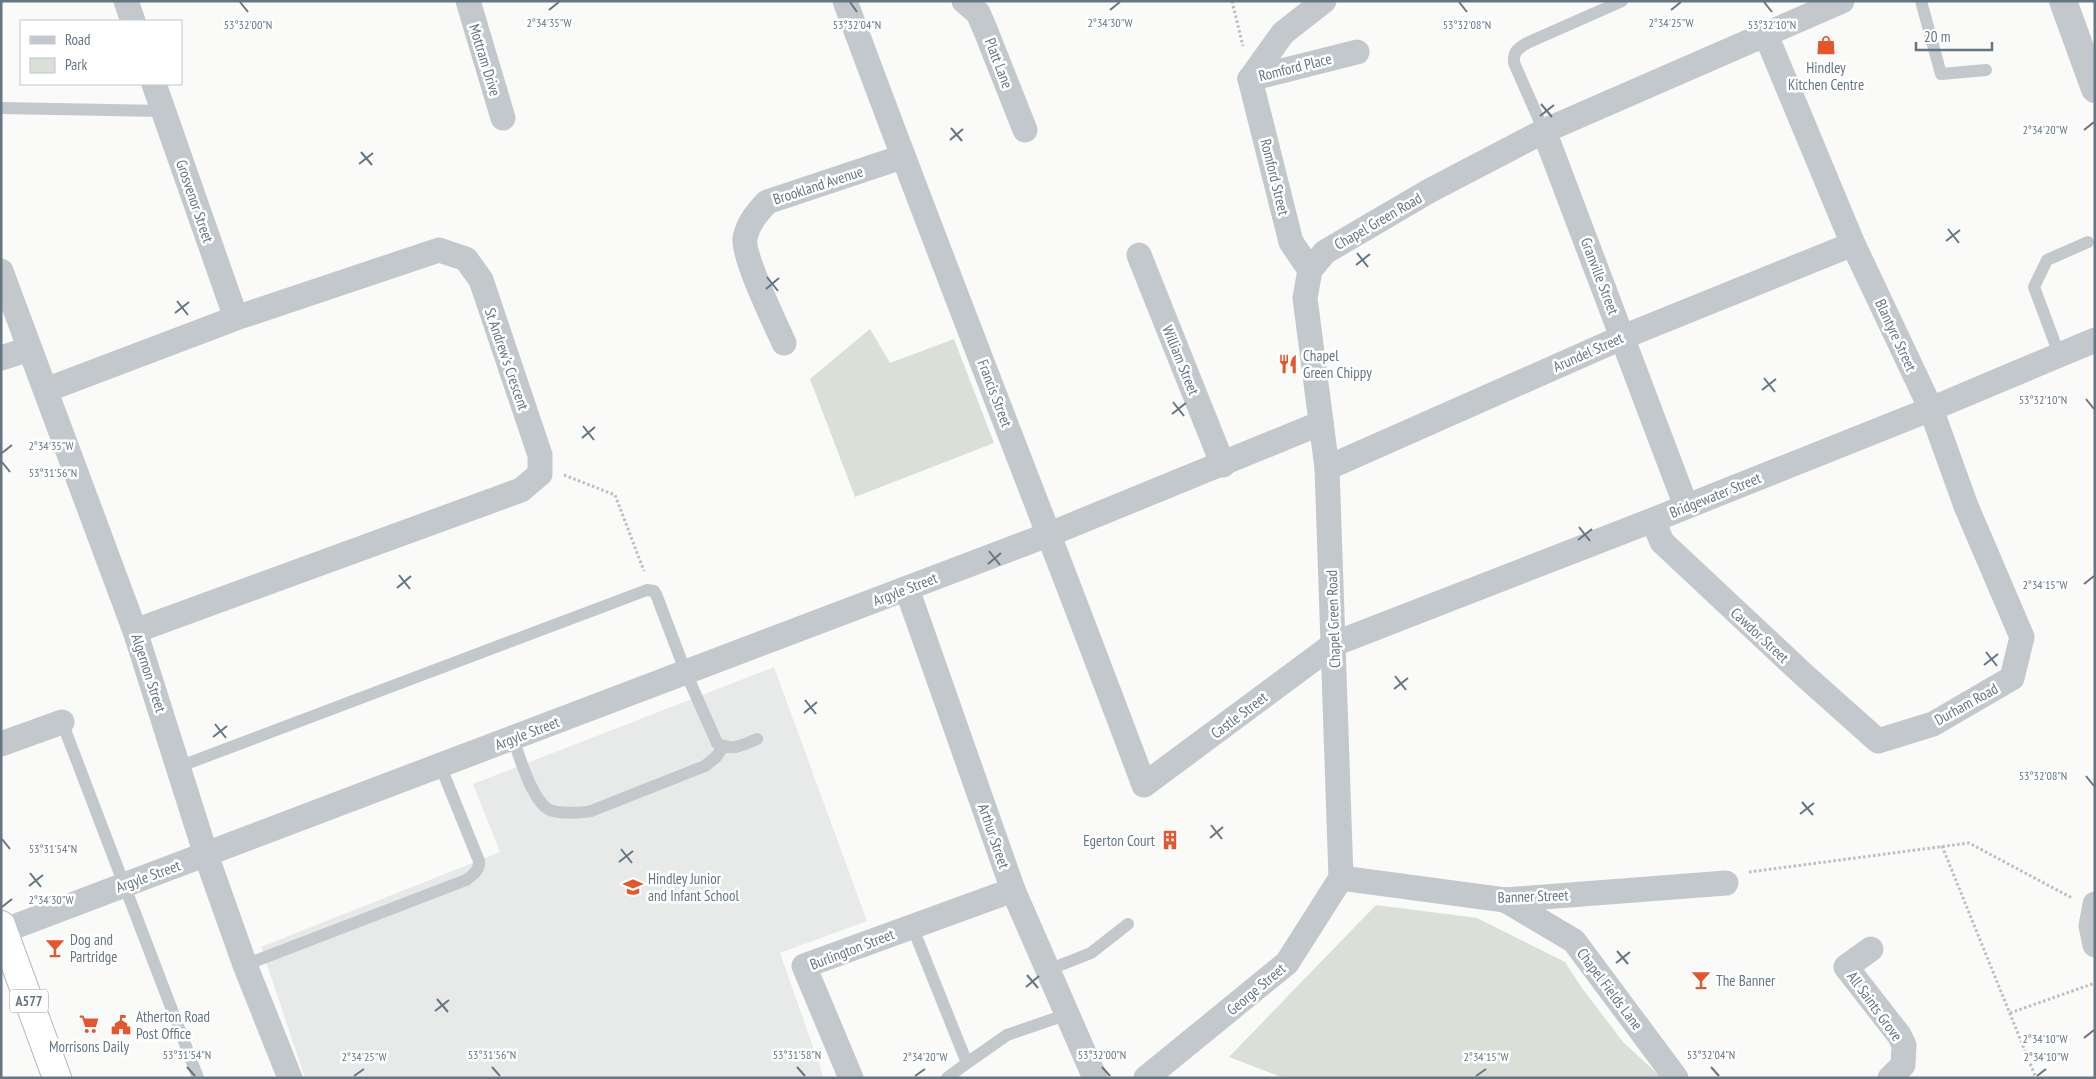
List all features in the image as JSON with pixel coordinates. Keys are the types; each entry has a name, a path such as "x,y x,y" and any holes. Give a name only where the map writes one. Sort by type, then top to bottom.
{"highway":[{"name":"A577","path":"2,928 57,1078"}],"street":[{"path":"126,1 133,20"},
{"name":"Mottram Drive","path":"468,1 503,118"},
{"name":"Francis Street","path":"845,1 902,157 1050,534 1144,785"},
{"name":"Platt Lane","path":"964,1 978,13 986,29 1025,130"},
{"name":"Romford Place","path":"1250,78 1283,33 1324,1"},
{"name":"Chapel Green Road","path":"1341,878 1334,644 1326,468 1305,298 1310,270 1325,252 1388,214 1544,131 1766,35 1802,10 1842,1"},
{"path":"2063,1 2095,88"},
{"name":"Blantyre Street","path":"1766,35 1853,244 1930,409 1966,506 2022,637"},
{"name":"Romford Place","path":"1250,78 1357,52"},
{"name":"Romford Street","path":"1250,78 1291,242 1310,270"},
{"name":"Grosvenor Street","path":"154,85 236,318"},
{"name":"Granville Street","path":"1544,131 1686,506"},
{"name":"Brookland Avenue","path":"784,343 750,266 744,240 751,219 767,202 902,157"},
{"name":"Arundel Street","path":"1326,468 1623,337 1853,244"},
{"name":"St Andrew's Crescent","path":"46,390 236,318 439,250 466,259 481,280 540,455 540,466"},
{"name":"William Street","path":"1139,255 1223,465"},
{"name":"Algernon Street","path":"1,271 135,631 206,855 245,965 290,1078"},
{"name":"Bridgewater Street","path":"1334,644 1653,520 1930,409 2095,340"},
{"path":"1,358 29,349"},
{"name":"Argyle Street","path":"2,928 206,855 908,589 1223,465 1321,423"},
{"path":"135,631 521,490 540,474 540,466"},
{"name":"Cawdor Street","path":"1653,520 1662,542 1804,675 1878,740"},
{"name":"Arthur Street","path":"908,589 1013,890 1095,1078"},
{"name":"Durham Road","path":"1878,740 1933,724 2012,678 2022,637"},
{"name":"Castle Street","path":"1144,785 1334,644"},
{"path":"1,744 62,722"},
{"name":"Banner Street","path":"1341,878 1504,900 1726,883"},
{"name":"George Street","path":"1146,1078 1287,964 1341,878"},
{"name":"Burlington Street","path":"851,1078 804,966 1013,890"},
{"name":"Chapel Fields Lane","path":"1504,900 1574,941 1676,1078"},
{"path":"2094,907 2091,926 2095,945"},
{"name":"All Saints Grove","path":"1871,949 1846,967 1899,1035 1904,1045 1902,1064 1896,1076"}],"lane":[{"path":"1544,131 1514,64 1514,55 1518,48 1622,1"},
{"path":"1921,1 1941,74 1986,70"},
{"path":"1,108 163,111"},
{"path":"2059,354 2034,287 2047,260 2088,242"},
{"path":"178,767 633,594 651,590 656,594 686,672 717,743 732,749 757,740"},
{"path":"62,722 198,1078"},
{"path":"513,739 538,798 549,810 580,813 591,811 705,766 716,757 723,747"},
{"path":"245,965 466,880 473,875 478,869 479,861 440,765"},
{"path":"1048,970 1091,953 1128,924"},
{"path":"912,926 967,1063"},
{"path":"947,1078 1007,1036 1068,1014"}],"path":[{"path":"1232,1 1250,78"},
{"path":"540,466 615,495 651,590"},
{"path":"1726,883 1742,873 1969,843 2094,907"},
{"path":"1942,846 2036,1078"},
{"path":"2010,1013 2095,983"}],"shaded area":[{"name":"Hindley Junior and Infant School","path":"774,667 867,921 780,953 824,1078 305,1078 261,947 500,852 473,784"}],"green space":[{"path":"870,329 890,363 954,339 994,443 855,497 810,379"},
{"path":"1376,905 1477,918 1565,962 1623,1042 1662,1078 1284,1078 1229,1057"}],"place":[{"name":"Hindley Kitchen Centre","path":"1826,45"},
{"name":"Chapel Green Chippy","path":"1288,364"},
{"name":"Egerton Court","path":"1170,840"},
{"name":"Hindley Junior and Infant School","path":"633,887"},
{"name":"Dog and Partridge","path":"55,948"},
{"name":"The Banner","path":"1701,980"},
{"name":"Morrisons Daily","path":"89,1024"},
{"name":"Atherton Road Post Office","path":"121,1025"}]}
